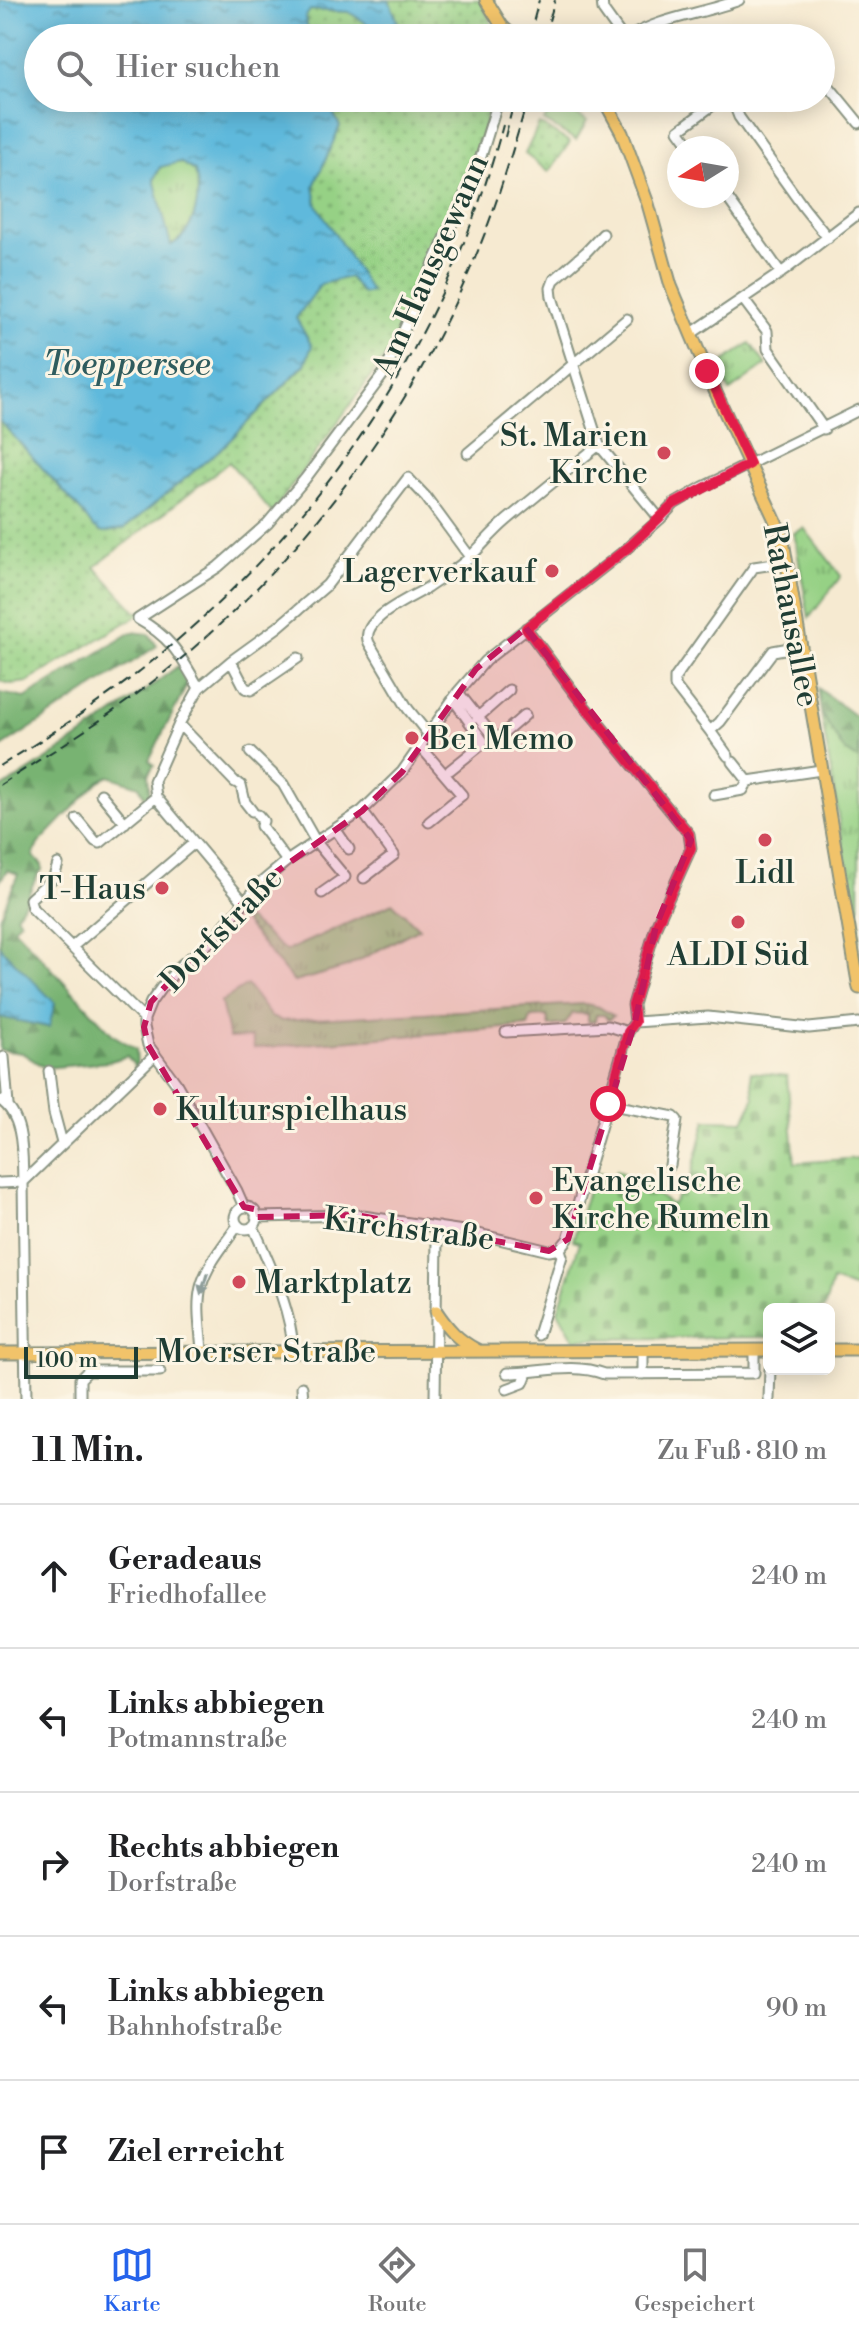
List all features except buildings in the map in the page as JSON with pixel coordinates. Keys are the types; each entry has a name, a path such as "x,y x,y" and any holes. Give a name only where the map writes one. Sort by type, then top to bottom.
{"main road":[{"path":"486,0 501,24"},
{"name":"Rathausallee","path":"611,112 622,133 648,204 671,286 716,393 777,520 787,562 859,988"},
{"path":"436,1311 449,1330 478,1351"},
{"name":"Moerser Straße","path":"0,1353 763,1350"},
{"path":"835,1350 859,1350"}],"street":[{"path":"602,0 603,10 614,24"},
{"path":"657,24 739,0"},
{"path":"835,94 859,123"},
{"name":"Am Hausgewann","path":"199,688 168,639 138,619 218,567 268,523 354,416 385,372 479,163 495,112"},
{"path":"683,136 679,130 703,112"},
{"path":"737,112 828,238"},
{"path":"735,208 781,273"},
{"path":"692,333 781,273 859,213"},
{"path":"603,234 554,280 551,288 599,445 660,519"},
{"path":"743,299 767,331 768,349 824,429"},
{"path":"468,453 627,319"},
{"name":"Dorfstraße","path":"255,1222 252,1209 244,1207 176,1083 148,1045 144,1019 151,1002 174,973 210,942 262,882 287,861 362,811 402,772 455,696 485,661 595,575 687,495 859,410"},
{"path":"429,735 408,709 366,638 367,632 385,612 427,588 470,557 508,519 599,445"},
{"path":"244,902 156,797 154,781 199,688 327,585 408,478 470,557"},
{"path":"748,781 675,686 675,678 754,567 787,562"},
{"path":"526,628 578,698 689,834 691,848 656,926 633,1005 635,1022 628,1032 568,1239 560,1249 562,1256 538,1335"},
{"path":"710,731 773,651 800,646"},
{"path":"231,661 242,685 251,690 298,658"},
{"path":"477,718 509,690"},
{"path":"455,696 496,740 525,715"},
{"path":"450,770 483,741 455,696"},
{"name":"Dorfstraße","path":"179,724 241,785 245,802 263,821 261,826 287,861"},
{"path":"421,747 462,795 429,822"},
{"name":"Dorfstraße","path":"250,752 283,784 316,842 345,877 322,893"},
{"path":"748,781 821,770"},
{"path":"714,795 743,790 748,781"},
{"path":"101,794 125,823"},
{"path":"77,819 100,843 156,797"},
{"path":"362,811 394,855 364,878"},
{"path":"336,830 349,849"},
{"path":"72,947 194,843"},
{"path":"58,864 54,877 33,895 32,908 144,1019"},
{"path":"635,1022 708,1017 809,1028 859,1023"},
{"path":"506,1032 608,1026 628,1032"},
{"path":"0,1183 23,1182 155,1055"},
{"path":"4,1057 4,1103 20,1135 26,1399"},
{"path":"49,1071 54,1113 62,1143"},
{"path":"608,1104 674,1117 677,1120 670,1165"},
{"path":"244,1207 235,1219 245,1229 255,1222 293,1339 293,1351"},
{"name":"Kirchstraße","path":"255,1222 356,1215 496,1237 549,1251 560,1249"},
{"path":"202,1352 201,1286 238,1225"},
{"path":"435,1399 439,1227"},
{"path":"643,1350 643,1374"},
{"path":"527,1373 523,1383 510,1388 510,1373 527,1373 538,1369 592,1369 604,1374 754,1373 754,1350"},
{"path":"80,1399 80,1379 88,1371 160,1371"},
{"path":"769,1399 770,1375"},
{"path":"302,1387 303,1399"}],"highlighted area":[{"path":"526,628 691,840 656,926 635,1022 568,1239 549,1251 356,1215 256,1217 254,1209 244,1207 148,1045 144,1027 151,1002 262,882 362,811 402,772 476,669"}],"green space":[{"path":"389,0 480,0 492,24 398,24"},
{"path":"309,10 349,12 367,24 307,24 305,17"},
{"path":"332,112 488,112 473,166 395,343 272,513 229,462 95,567 136,612 145,611 27,682 12,684 0,681 0,421 93,527 124,529 224,446 305,365 311,346 296,318 321,284 349,277 362,294 342,245 317,205 314,186 340,126"},
{"path":"549,112 572,112 587,121 576,140 544,121"},
{"path":"539,124 570,142 549,172 525,154"},
{"path":"180,162 195,171 197,202 186,232 170,245 154,179 160,167"},
{"path":"750,343 766,365 730,391 718,366"},
{"path":"804,528 841,576 809,618 794,533"},
{"path":"132,632 149,634 157,646 0,748 0,693 25,698"},
{"path":"178,666 187,679 187,685 149,760 154,765 148,775 150,796 146,799 139,786 109,776 99,781 38,844 33,856 42,865 42,870 16,915 20,921 14,928 113,1035 136,1049 137,1066 127,1056 108,1062 45,1068 22,1053 0,1050 0,1017 48,1027 55,1004 0,947 0,918 18,874 7,870 0,881 0,789 90,730"},
{"path":"818,688 859,719 859,760 844,750 821,713"},
{"path":"821,713 844,750 859,760 859,942"},
{"path":"393,903 419,928 347,967 294,982 244,922 247,919 286,951"},
{"path":"247,985 271,1017 280,1021 585,1004 599,1007 613,1016 608,1020 604,1015 596,1015 595,1021 588,1022 588,1014 573,1013 565,1024 549,1026 547,1016 531,1017 528,1026 254,1048 252,1037 229,1038 221,1002"},
{"path":"751,1072 787,1076 795,1163 859,1158 859,1290 832,1281 826,1303 763,1303 763,1337 574,1339 558,1311 580,1242 573,1240 594,1171 614,1177 617,1170 672,1205 691,1176 706,1120 744,1121 754,1099"}],"water":[{"name":"Toeppersee","path":"0,0 389,0 398,24 367,24 349,12 310,10 305,18 306,24 24,24 24,112 332,112 340,126 314,186 317,205 371,292 363,294 349,277 321,284 296,318 312,346 305,364 224,446 124,529 103,533 93,527 0,421","holes":["180,162 195,171 197,202 191,222 171,245 154,179 160,167"]},
{"path":"0,947 55,1003 49,1027 0,1017"}],"railway":[{"path":"533,24 539,0"},
{"path":"548,24 555,0"},
{"path":"505,137 511,112"},
{"path":"0,785 98,722 168,670 271,574 317,520 399,406 434,344 484,236 524,112"},
{"path":"0,766 115,690 197,623 258,563 313,500 363,432 407,361 445,286 477,207 503,125"}],"place":[{"name":"St. Marien Kirche","path":"664,453"},
{"name":"Lagerverkauf","path":"552,571"},
{"name":"Bei Memo","path":"412,738"},
{"name":"Lidl","path":"765,840"},
{"name":"T-Haus","path":"162,888"},
{"name":"ALDI Süd","path":"738,922"},
{"name":"Kulturspielhaus","path":"160,1109"},
{"name":"Evangelische Kirche Rumeln","path":"536,1198"},
{"name":"Marktplatz","path":"239,1282"}],"route":[{"path":"608,1104 628,1032 635,1022 633,1005 656,926 691,848 691,840 526,628 630,546 674,504 750,464 707,371"}]}
